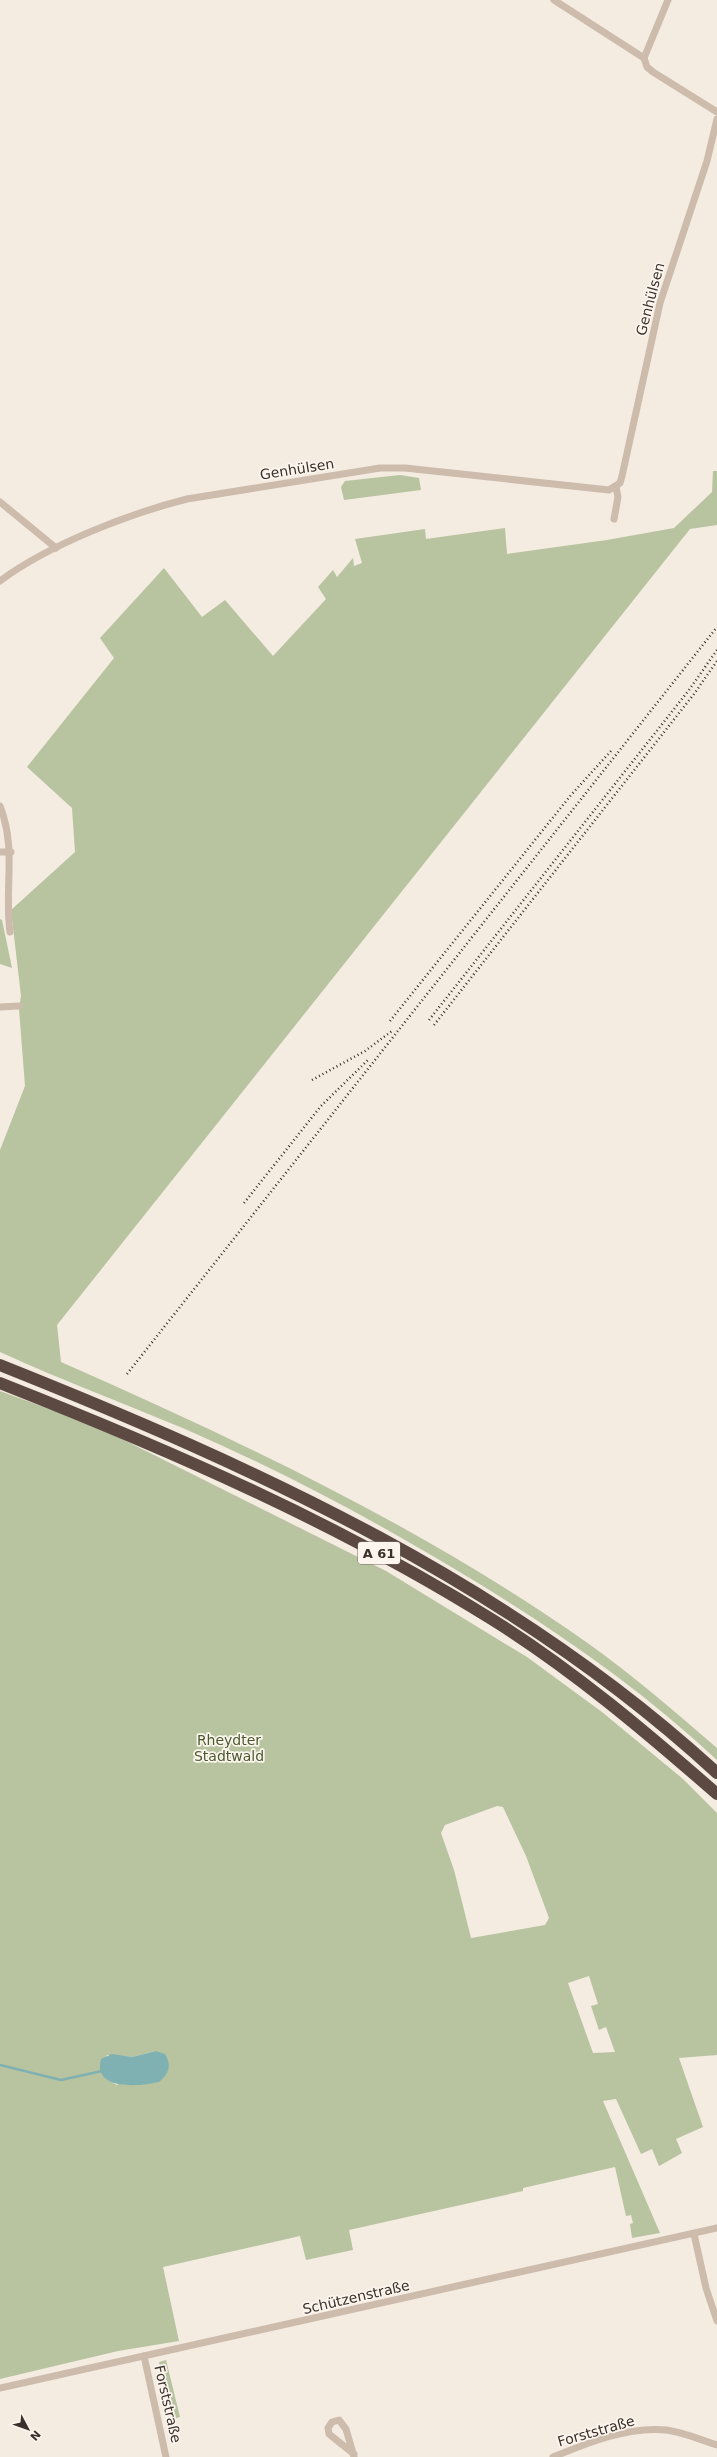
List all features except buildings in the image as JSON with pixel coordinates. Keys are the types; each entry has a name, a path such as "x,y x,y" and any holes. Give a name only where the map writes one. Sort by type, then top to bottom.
{"highway":[{"name":"A 61","path":"0,1365 126,1416 222,1458 377,1535 429,1564 518,1620 586,1666 648,1714 717,1773"},
{"name":"A 61","path":"0,1383 104,1425 241,1485 328,1526 436,1585 495,1621 601,1696 717,1794"}],"street":[{"path":"554,0 644,58 647,67 653,72 717,113"},
{"path":"644,58 668,0"},
{"name":"Genhülsen","path":"0,582 56,548 161,506 187,499 380,468 405,468 609,490 616,487 622,476 660,303 707,161 717,119"},
{"name":"Genhülsen","path":"614,519 618,498 616,487"},
{"path":"0,502 56,548"},
{"path":"0,806 11,852 8,909 10,932"},
{"path":"0,852 11,852"},
{"path":"0,1007 19,1006"},
{"name":"Schützenstraße","path":"0,2388 717,2228"},
{"path":"694,2234 706,2288 717,2320"},
{"name":"Forststraße","path":"144,2356 166,2457"},
{"path":"339,2420 344,2424 354,2456 329,2434 328,2428 332,2422 339,2420"},
{"name":"Forststraße","path":"553,2457 592,2443 644,2431 668,2431 717,2445"}],"green space":[{"path":"713,471 717,471 717,525 690,529 57,1325 61,1362 265,1456 398,1525 463,1562 527,1602 589,1644 622,1669 654,1694 717,1748 717,1760 657,1707 593,1659 526,1613 425,1551 324,1496 255,1461 185,1429 0,1352 0,1150 25,1086 19,1009 21,996 11,910 75,852 72,808 27,767 114,658 100,638 164,568 202,617 225,600 273,656 326,599 318,587 333,570 337,577 353,558 354,566 362,563 355,539 425,529 426,539 505,528 507,554 607,540 674,528 712,492"},
{"path":"400,475 419,478 421,490 344,500 341,487 345,481"},
{"path":"0,919 2,920 12,968 0,964"},
{"name":"Rheydter Stadtwald","path":"0,1391 96,1426 386,1571 527,1657 602,1712 683,1779 717,1813 717,2055 679,2058 703,2127 676,2139 682,2153 659,2166 652,2149 641,2154 616,2099 603,2101 660,2233 632,2238 630,2224 633,2223 631,2215 626,2216 615,2167 523,2188 523,2191 349,2230 353,2250 306,2260 300,2236 163,2267 179,2341 118,2351 0,2379","holes":["497,1806 503,1807 526,1856 549,1918 545,1925 471,1938 454,1870 441,1833 445,1825","589,1976 598,2004 591,2006 599,2030 606,2027 615,2052 593,2053 568,1983","156,2051 117,2085 106,2079 101,2070 107,2055 132,2057"]},
{"path":"166,2360 180,2417 173,2419 159,2362"}],"water":[{"path":"156,2051 165,2054 169,2066 167,2073 159,2082 142,2085 120,2084 111,2082 104,2077 100,2070 101,2059 112,2054 132,2057"}],"waterway":[{"path":"0,2065 61,2080 102,2071"}],"railway":[{"path":"127,1374 717,627"},
{"path":"429,1020 689,690 717,650"},
{"path":"434,1025 694,694 717,661"},
{"path":"390,1021 571,795 611,751"},
{"path":"312,1080 365,1051 392,1031"},
{"path":"244,1203 321,1106 368,1060"}]}
